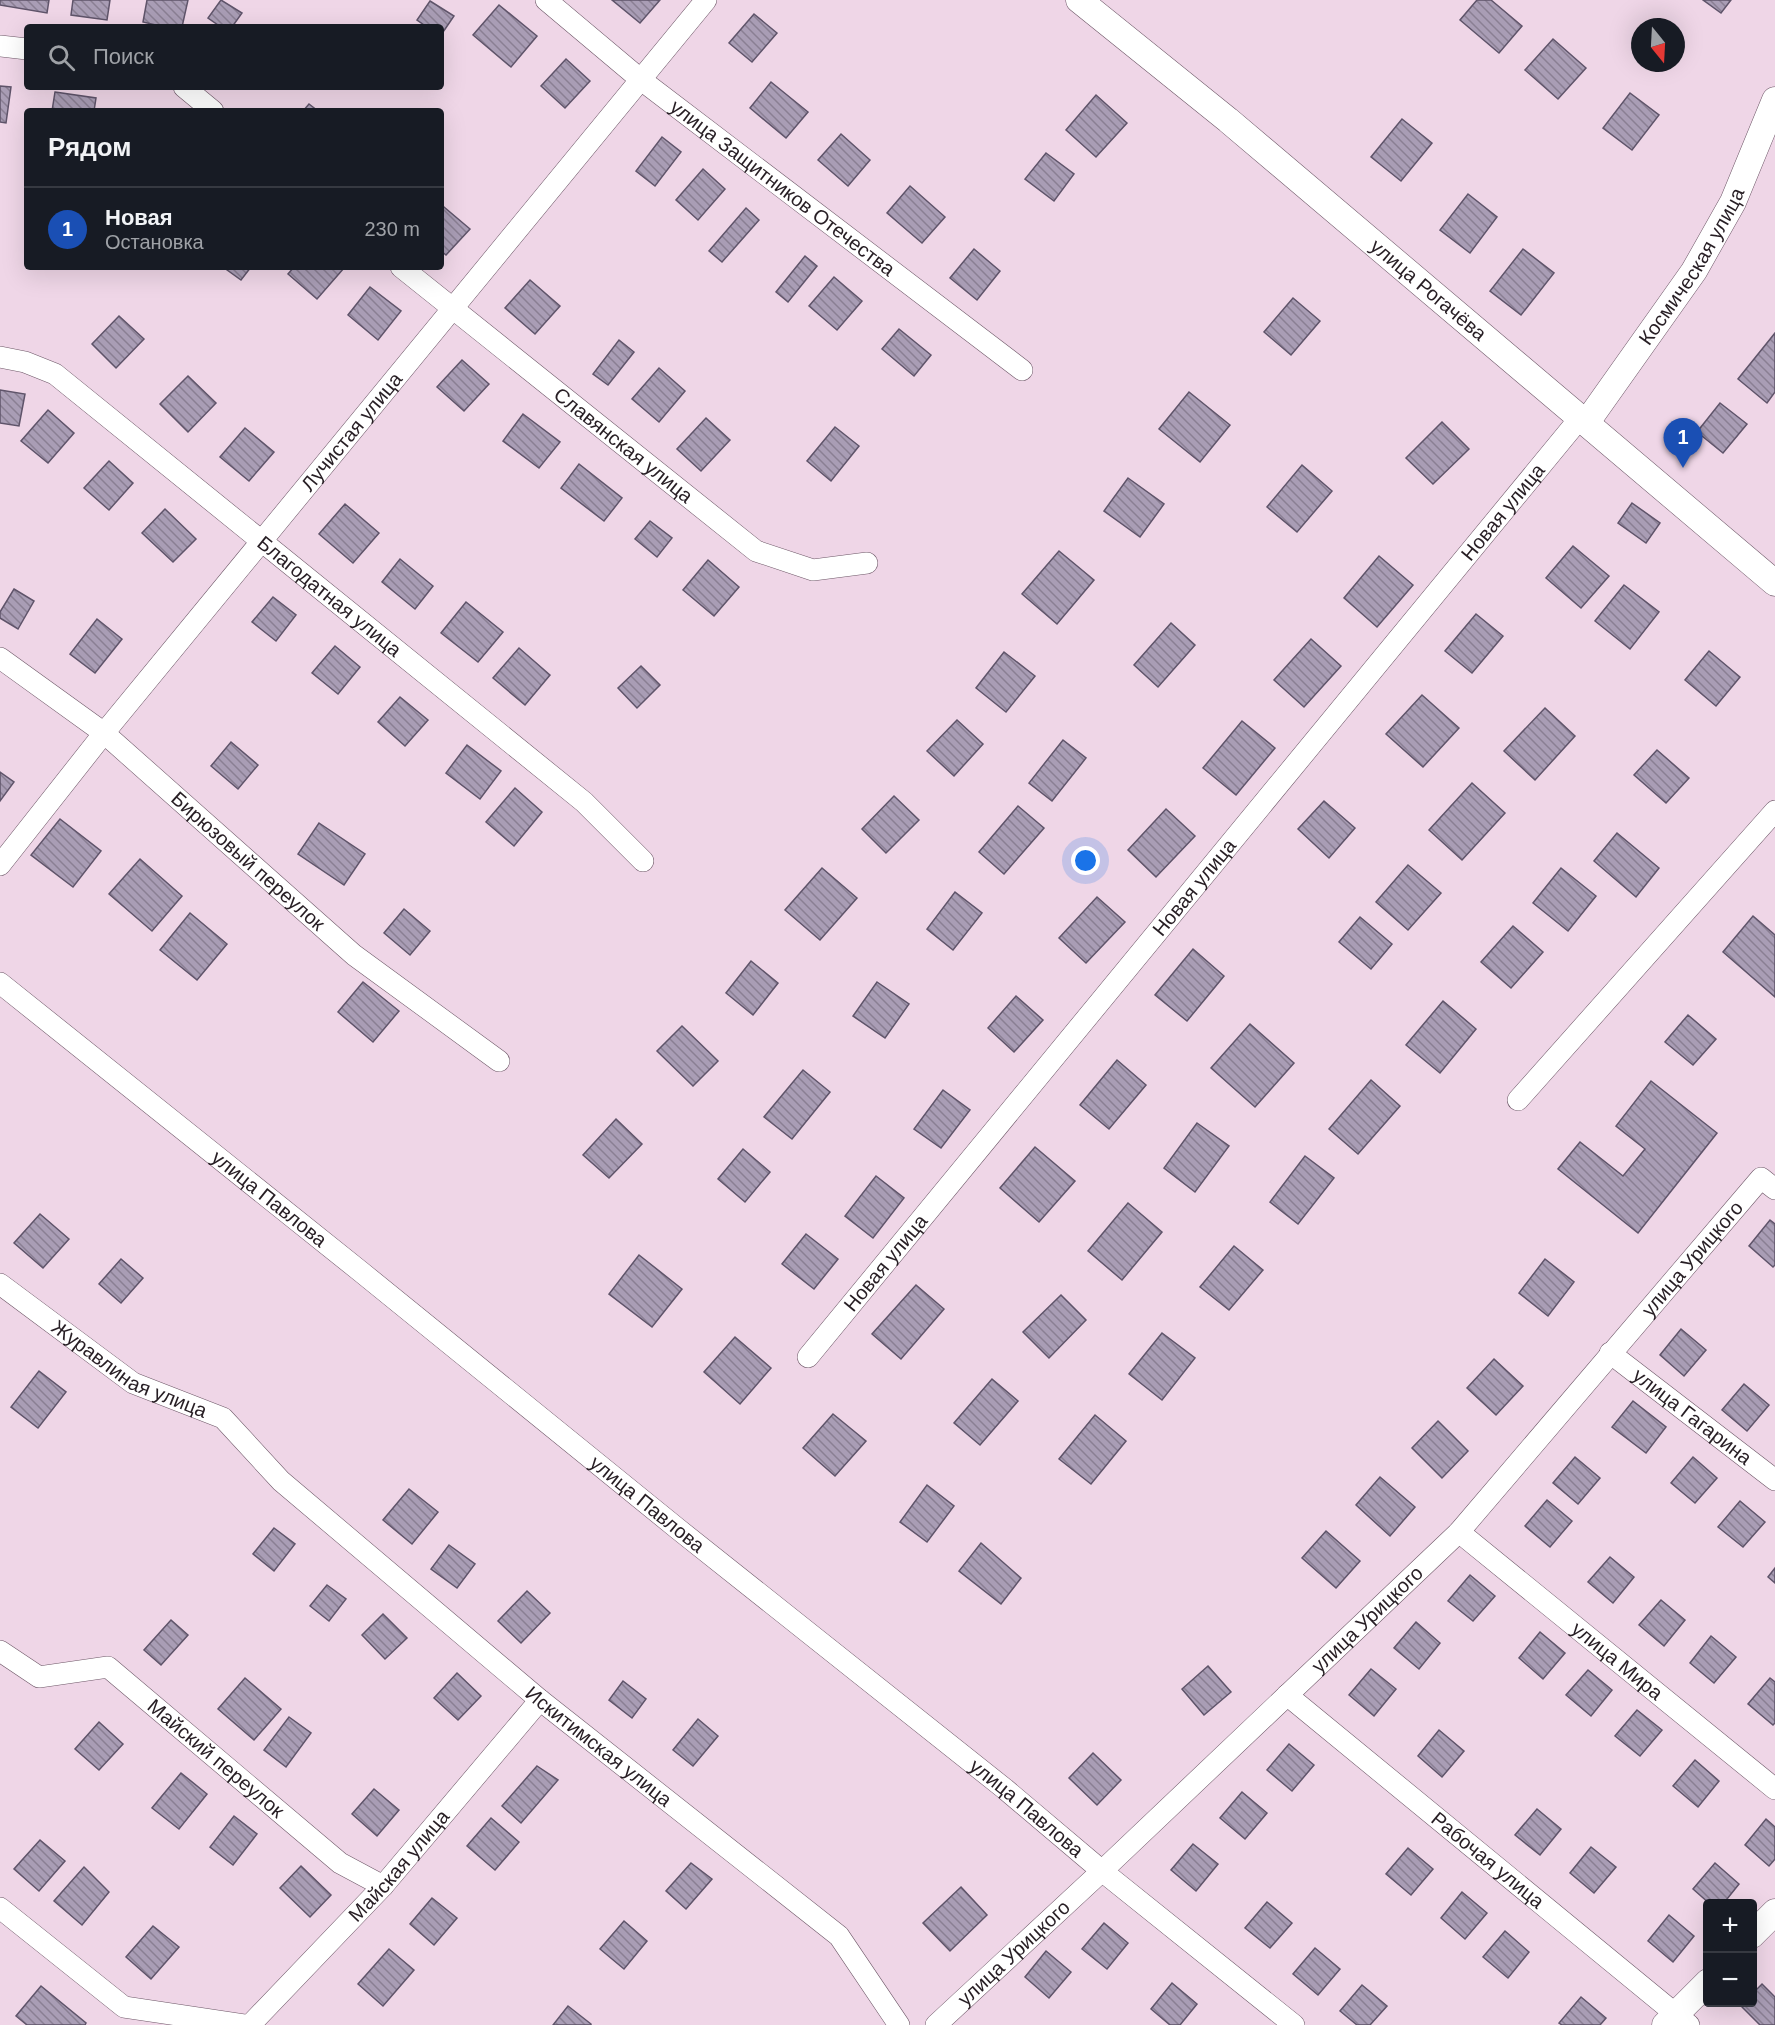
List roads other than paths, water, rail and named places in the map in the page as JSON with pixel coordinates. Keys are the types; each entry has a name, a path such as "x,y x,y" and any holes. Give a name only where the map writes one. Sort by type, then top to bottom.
{"street":[{"name":"улица Защитников Отечества","path":"546,0 640,78 1022,370"},
{"name":"Лучистая улица","path":"0,865 104,733 706,0"},
{"name":"улица Рогачёва","path":"1079,0 1228,120 1775,583"},
{"path":"0,46 24,49"},
{"path":"188,90 209,108"},
{"name":"Космическая улица","path":"1583,420 1694,271 1733,202 1775,100"},
{"name":"Славянская улица","path":"405,270 756,551 813,570 867,563"},
{"name":"Благодатная улица","path":"0,357 25,362 55,374 584,802 643,861"},
{"name":"Новая улица","path":"808,1357 1583,420"},
{"name":"Бирюзовый переулок","path":"0,658 104,733 354,955 499,1061"},
{"path":"1518,1100 1775,811"},
{"name":"улица Павлова","path":"0,983 1294,2025"},
{"name":"улица Урицкого","path":"936,2025 1102,1871 1459,1532 1610,1353 1768,1183"},
{"name":"Журавлиная улица","path":"0,1284 133,1383 224,1418 281,1481"},
{"name":"улица Гагарина","path":"1610,1353 1775,1480"},
{"name":"Искитимская улица","path":"281,1481 540,1700 839,1936 899,2025"},
{"name":"улица Мира","path":"1459,1532 1775,1789"},
{"name":"Майский переулок","path":"0,1651 39,1677 108,1667 340,1863 383,1886"},
{"name":"Рабочая улица","path":"1287,1695 1677,2021"},
{"name":"Майская улица","path":"250,2025 383,1886 540,1700"},
{"path":"0,1908 124,2007 244,2025"},
{"path":"1757,1930 1775,1912"},
{"path":"1677,2021 1703,1987"}],"place":[{"name":"Новая","path":"1683,468"}]}
